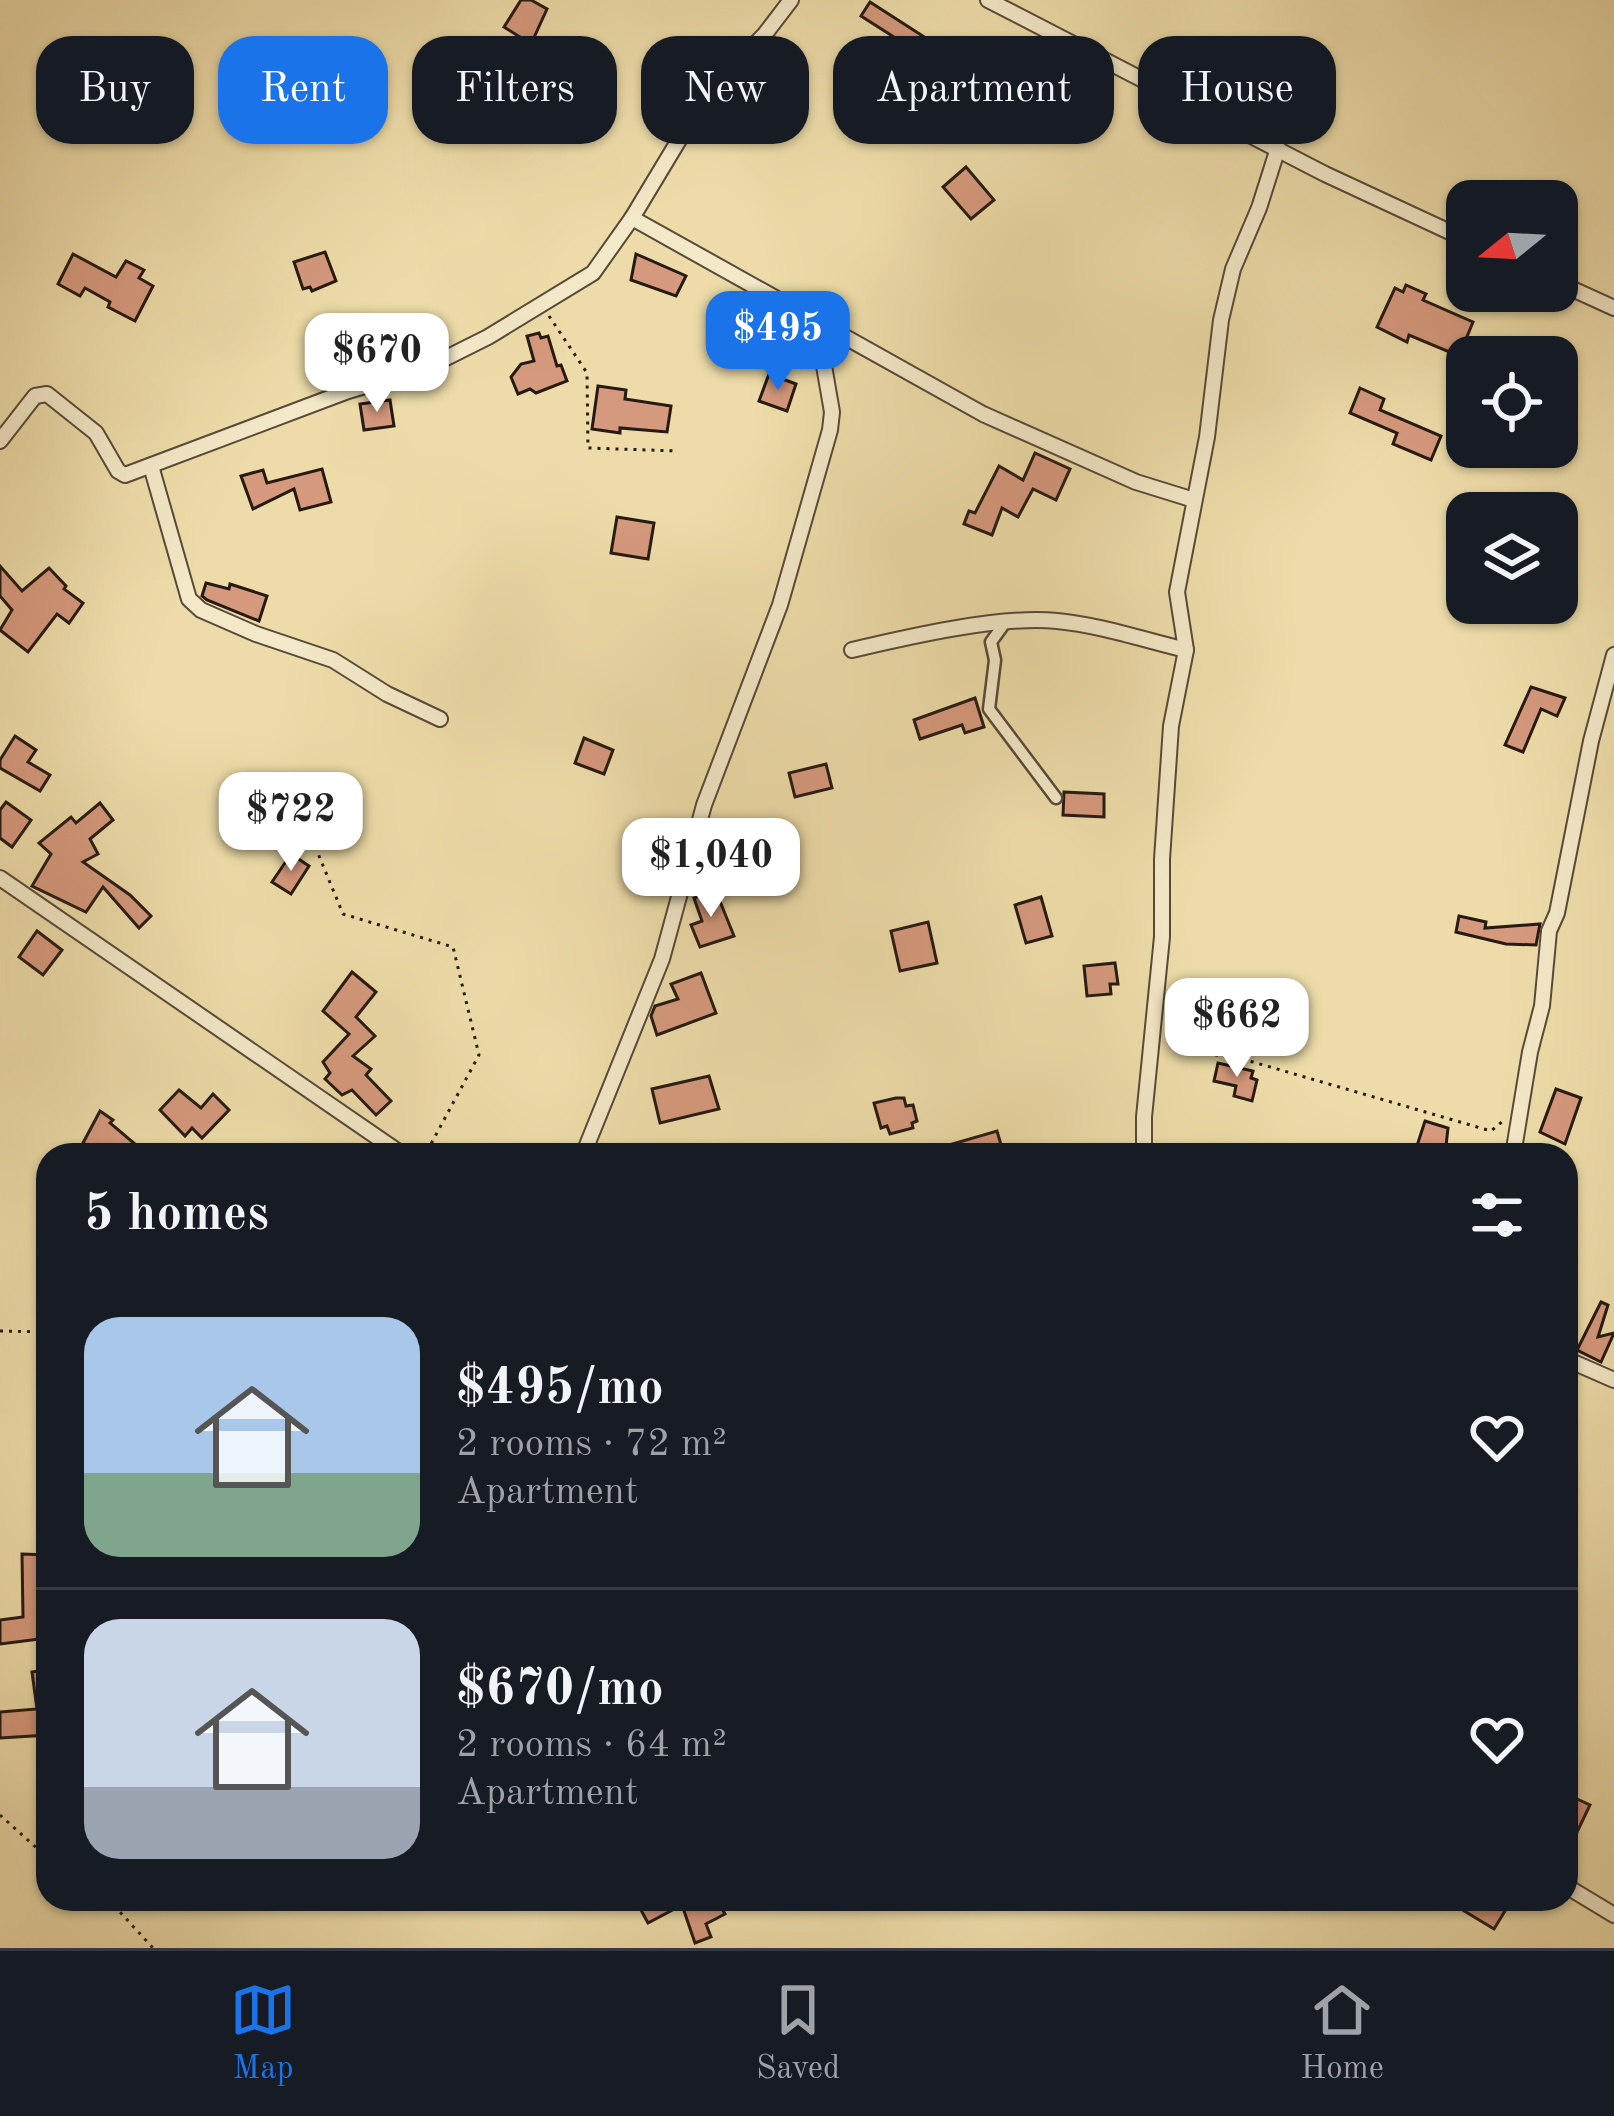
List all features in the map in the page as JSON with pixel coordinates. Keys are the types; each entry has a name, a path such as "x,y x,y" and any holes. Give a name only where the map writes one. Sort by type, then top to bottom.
{"street":[{"path":"0,441 35,396 47,394 96,433 122,474 347,391 426,368 473,346 600,266 706,94 766,34 791,0"},
{"path":"988,0 1446,230"},
{"path":"1144,1143 1162,937 1171,726 1186,650 1177,592 1225,303 1278,148"},
{"path":"632,218 983,414 1136,482 1194,500"},
{"path":"1578,291 1614,308"},
{"path":"588,1143 662,959 704,805 746,704 793,565 830,430 832,412 823,360"},
{"path":"151,466 189,599 201,610 333,660 387,694 440,719"},
{"path":"852,650 948,631 1059,621 1186,650"},
{"path":"1004,624 992,642 995,660 989,709 1056,798"},
{"path":"1515,1143 1542,1006 1550,931 1614,655"},
{"path":"0,878 386,1143"},
{"path":"1578,1364 1614,1380"},
{"path":"1578,1893 1614,1915"}],"path":[{"path":"543,304 587,373 588,448 678,452"},
{"path":"305,822 343,914 453,947 478,1055 430,1143"},
{"path":"1168,1031 1174,1047 1253,1062 1491,1131 1522,1104"},
{"path":"0,1331 36,1332"},
{"path":"0,1815 36,1847"},
{"path":"119,1911 153,1948"}],"building":[{"path":"521,0 547,9 535,36 518,36 504,27"},
{"path":"870,2 923,36 892,36 861,16"},
{"path":"966,167 994,200 971,219 943,187"},
{"path":"325,252 336,281 312,291 303,289 294,262"},
{"path":"73,254 116,277 126,261 144,270 139,278 153,286 135,321 85,288 80,296 58,284"},
{"path":"636,254 686,276 676,296 631,280"},
{"path":"1406,285 1426,294 1423,300 1473,322 1467,336 1446,336 1446,351 1409,335 1407,342 1377,327 1395,288 1403,292"},
{"path":"539,333 541,338 548,336 567,381 536,393 530,389 518,394 511,377 521,364 534,361 527,336"},
{"path":"769,374 796,384 787,411 759,401"},
{"path":"598,386 626,390 625,399 671,406 667,432 592,429"},
{"path":"1360,388 1384,399 1380,410 1441,436 1431,460 1393,444 1397,433 1350,413"},
{"path":"390,400 394,426 364,430 360,404"},
{"path":"1035,453 1070,469 1056,500 1033,489 1018,517 1002,508 992,535 964,524 969,511 975,513 999,466 1023,480"},
{"path":"322,469 331,502 300,510 294,489 253,509 241,476 263,470 267,483"},
{"path":"617,517 654,523 648,559 611,553"},
{"path":"0,566 22,591 49,568 64,589 83,603 69,623 57,614 28,652 0,630 12,610 0,596"},
{"path":"206,583 229,589 230,584 267,596 259,621 207,600 202,596"},
{"path":"1531,687 1565,698 1557,716 1541,709 1523,752 1505,745"},
{"path":"975,698 984,727 965,733 962,725 920,739 914,720"},
{"path":"15,736 36,750 28,762 50,775 40,791 0,768"},
{"path":"584,738 613,750 604,774 575,763"},
{"path":"826,764 832,788 795,797 789,773"},
{"path":"1064,792 1104,794 1104,817 1063,815"},
{"path":"6,802 31,820 12,847 0,838 0,810"},
{"path":"100,803 113,820 90,839 98,854 83,862 151,916 139,928 103,887 86,912 32,886 51,854 39,843 71,817 76,823"},
{"path":"291,854 309,866 291,894 272,882"},
{"path":"715,889 734,936 700,947 691,925 702,921 694,898"},
{"path":"1041,897 1052,936 1026,943 1015,905"},
{"path":"1459,916 1486,922 1485,928 1540,924 1536,945 1506,944 1456,932"},
{"path":"928,922 937,963 900,971 891,931"},
{"path":"37,931 62,950 43,975 19,957"},
{"path":"1115,963 1118,984 1110,984 1111,994 1087,996 1084,966"},
{"path":"352,972 376,992 356,1017 375,1036 353,1056 371,1069 366,1075 391,1101 376,1115 352,1090 342,1095 325,1079 330,1073 323,1062 349,1034 323,1011"},
{"path":"701,973 716,1013 657,1035 651,1016 655,1006 678,999 671,984"},
{"path":"1218,1063 1253,1071 1251,1078 1257,1080 1252,1101 1234,1096 1236,1086 1214,1081"},
{"path":"709,1076 719,1109 660,1123 652,1089"},
{"path":"1556,1089 1581,1098 1565,1143 1540,1132"},
{"path":"179,1090 201,1108 213,1094 229,1110 202,1138 192,1128 185,1136 160,1110"},
{"path":"896,1098 913,1105 917,1121 913,1128 890,1134 887,1126 881,1128 874,1103"},
{"path":"100,1111 134,1143 83,1143"},
{"path":"1425,1121 1448,1128 1446,1143 1418,1143"},
{"path":"997,1131 1000,1143 956,1143"},
{"path":"1601,1302 1608,1305 1598,1337 1614,1333 1601,1362 1578,1348"},
{"path":"22,1554 36,1555 36,1640 0,1644 0,1620 23,1617"},
{"path":"36,1709 36,1736 0,1738 0,1712"},
{"path":"1578,1800 1590,1805 1578,1830"},
{"path":"642,1911 671,1911 648,1923"},
{"path":"684,1911 723,1911 706,1924 711,1937 695,1943"},
{"path":"1464,1911 1505,1911 1494,1929"}]}
